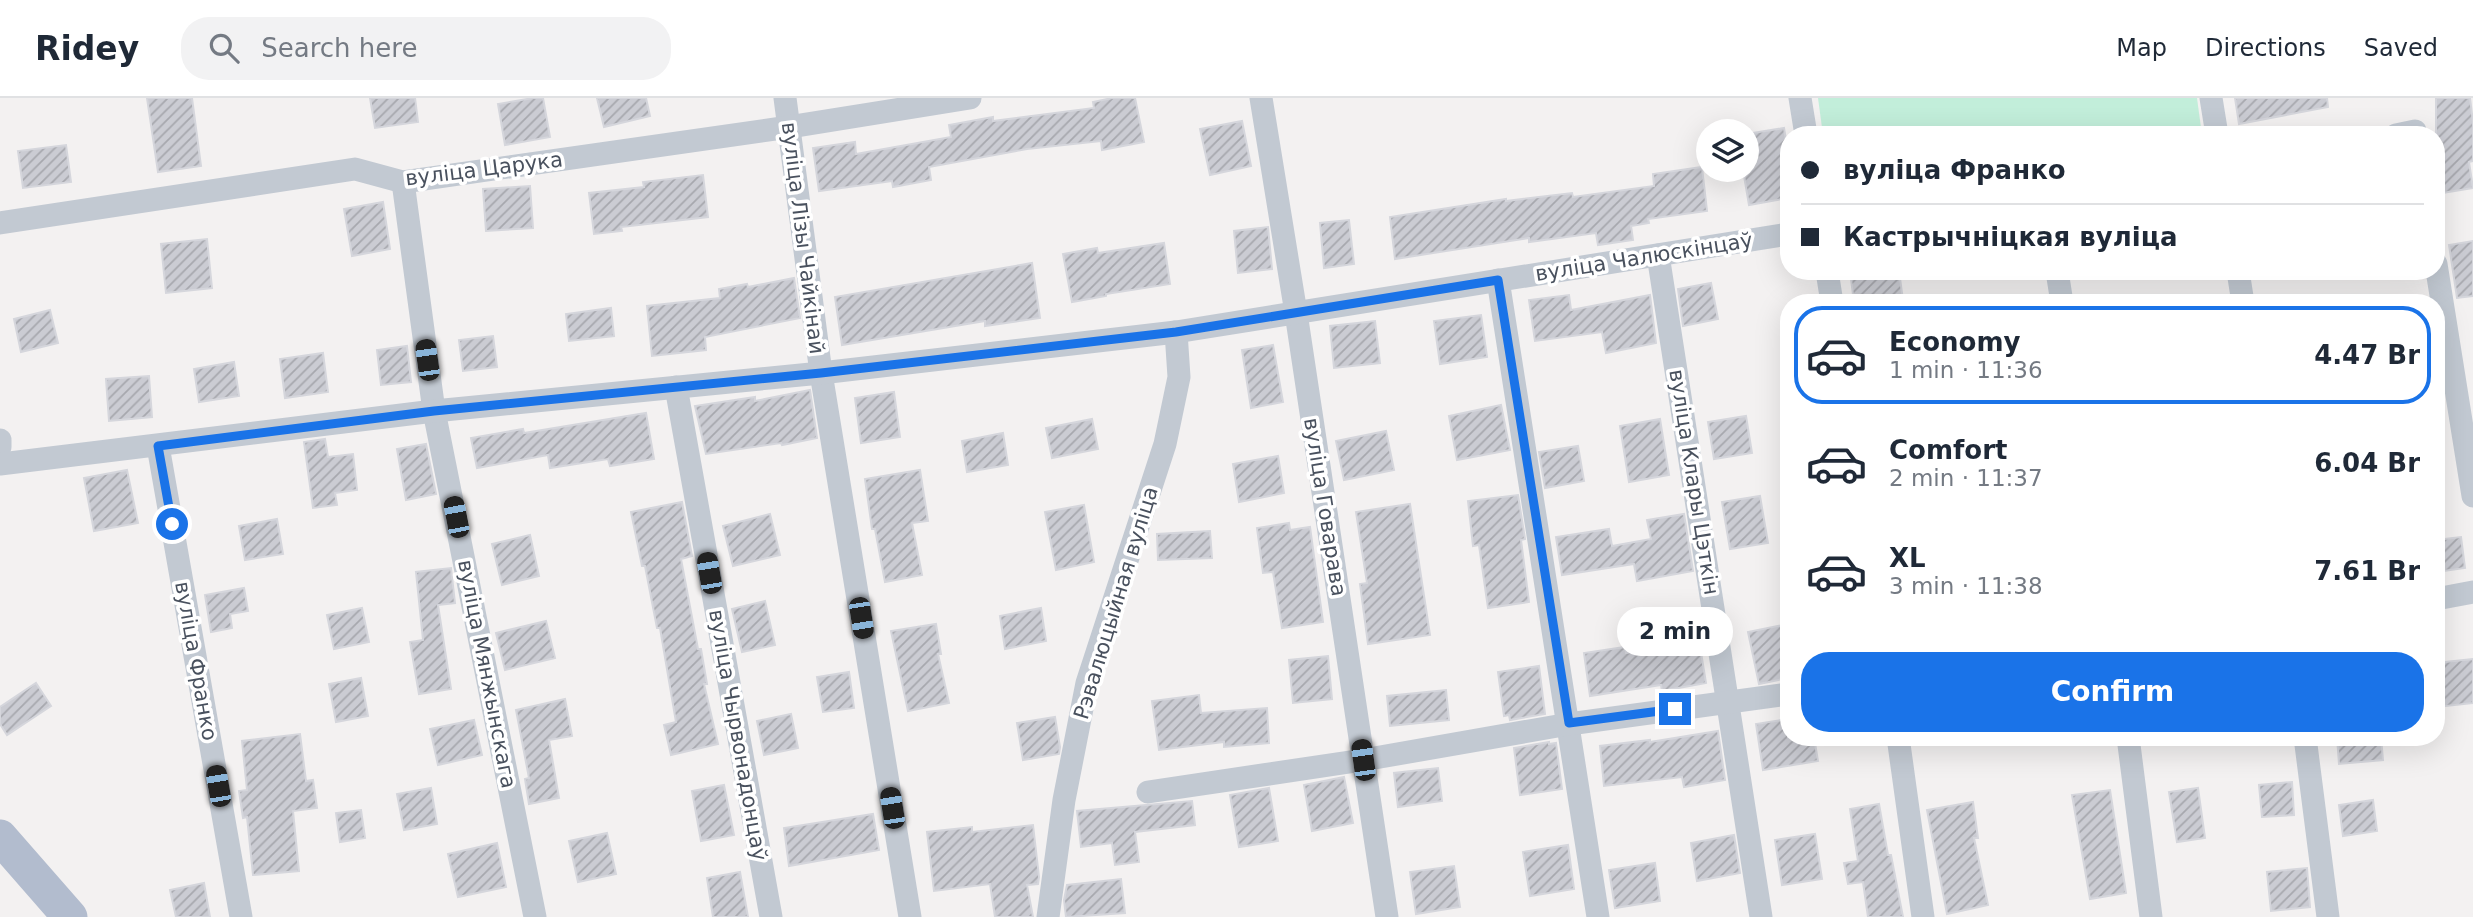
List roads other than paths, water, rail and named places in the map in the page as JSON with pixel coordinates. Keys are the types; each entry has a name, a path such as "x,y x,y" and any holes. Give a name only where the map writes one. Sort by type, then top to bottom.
{"main road":[{"path":"0,836 69,917"}],"street":[{"name":"вуліца Лізы Чайкінай","path":"785,98 821,373 910,917"},
{"name":"вуліца Царука","path":"0,223 355,169 402,182 789,127 970,98"},
{"name":"вуліца Говарава","path":"1261,98 1387,917"},
{"path":"1800,98 1805,126"},
{"path":"2211,98 2216,126"},
{"name":"вуліца Мянжынскага","path":"402,182 434,411 535,917"},
{"name":"вуліца Чалюскінцаў","path":"0,464 434,411 821,373 1176,332 1780,235"},
{"name":"вуліца Клары Цэткін","path":"1658,255 1761,917"},
{"path":"1498,280 1598,917"},
{"path":"2445,320 2473,496"},
{"name":"Рэвалюцыйная вуліца","path":"1048,917 1064,800 1087,683 1165,444 1179,376 1176,332"},
{"name":"вуліца Чырвонадонцаў","path":"676,387 771,917"},
{"path":"0,440 0,447"},
{"name":"вуліца Франко","path":"158,446 241,917"},
{"path":"2445,597 2473,592"},
{"path":"1148,792 1363,760 1569,723 1780,695"},
{"path":"1899,746 1923,917"},
{"path":"2128,746 2151,917"},
{"path":"2306,746 2328,917"}]}
